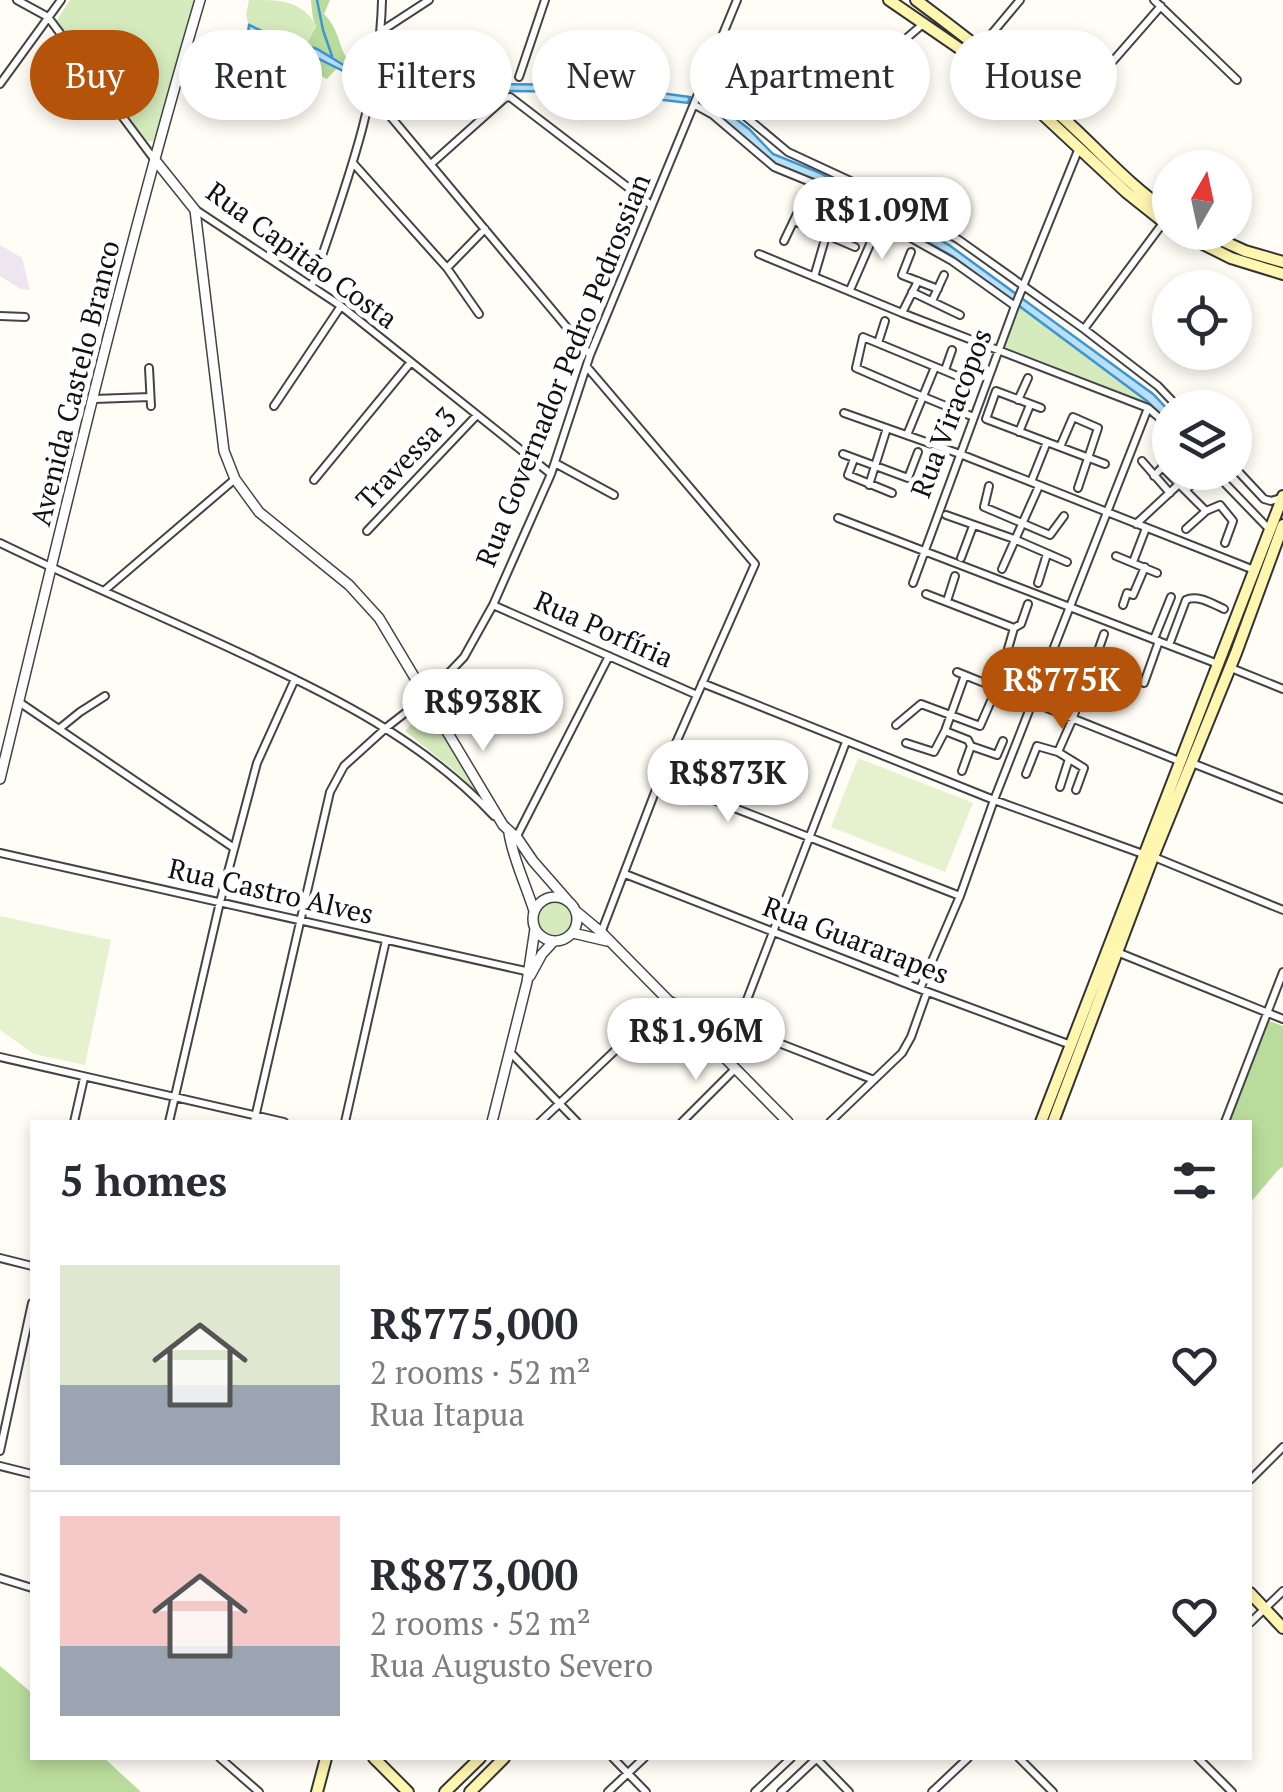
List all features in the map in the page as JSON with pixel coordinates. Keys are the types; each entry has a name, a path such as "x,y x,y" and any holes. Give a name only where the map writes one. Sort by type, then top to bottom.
{"main road":[{"path":"890,0 950,43"},
{"path":"916,0 958,30"},
{"path":"1049,120 1126,192 1152,210"},
{"path":"1066,120 1152,205"},
{"path":"1214,250 1283,274"},
{"path":"1243,250 1283,262"},
{"path":"1224,666 1283,497"},
{"path":"1042,1120 1283,524"},
{"path":"1054,1120 1117,952 1148,855"},
{"path":"1252,1595 1283,1628"},
{"path":"317,1792 325,1760"},
{"path":"376,1760 408,1792"},
{"path":"445,1792 478,1760"},
{"path":"470,1792 502,1760"}],"street":[{"name":"Rua Capitão Costa","path":"16,0 48,17 195,210 341,306 552,474"},
{"path":"0,84 61,0"},
{"name":"Avenida Castelo Branco","path":"0,779 155,160 200,0"},
{"path":"382,0 382,30"},
{"path":"384,30 430,0"},
{"path":"518,77 545,0"},
{"name":"Rua Governador Pedro Pedrossian","path":"725,30 737,0"},
{"path":"994,30 1020,0"},
{"path":"1117,53 1158,3 1236,80"},
{"path":"916,30 923,24"},
{"path":"430,164 510,97 651,205"},
{"name":"Rua Governador Pedro Pedrossian","path":"255,1119 330,792 344,766 427,696 464,657 493,606 552,474 590,355 690,115"},
{"path":"312,285 364,120"},
{"path":"394,120 590,355"},
{"path":"720,120 774,167 813,182 952,260 1015,306"},
{"path":"747,120 788,152 883,196 959,240 1162,390"},
{"name":"Rua Viracopos","path":"912,583 1015,306 1079,148"},
{"path":"353,163 447,268 479,314"},
{"path":"784,242 806,196"},
{"path":"195,210 224,451 236,479 259,512 349,586 379,618 510,835 526,883 535,929 529,976 493,1120"},
{"path":"814,277 838,212"},
{"path":"850,290 880,220"},
{"path":"794,221 855,246"},
{"path":"447,268 485,229"},
{"path":"1084,329 1152,242"},
{"path":"910,252 902,275 938,289"},
{"path":"759,254 1152,412"},
{"path":"932,302 944,275"},
{"path":"902,313 918,280"},
{"path":"912,292 960,315"},
{"path":"274,406 341,306"},
{"path":"0,316 25,317"},
{"path":"878,343 885,321"},
{"path":"955,410 967,380 863,337 856,368 955,410 974,417"},
{"path":"944,370 952,350"},
{"path":"314,480 410,362"},
{"path":"587,367 756,564 660,779 602,937"},
{"path":"907,435 935,367"},
{"path":"149,368 150,406"},
{"path":"1018,400 1028,378"},
{"path":"1041,408 996,391 986,419 1104,464"},
{"path":"94,399 150,397"},
{"path":"1019,432 1030,405"},
{"path":"832,1120 905,1047 994,800 1148,408"},
{"path":"844,413 960,454 1255,570"},
{"name":"Travessa 3","path":"367,531 477,415"},
{"path":"1060,447 1073,417 1098,428 1078,488"},
{"path":"869,485 887,428"},
{"path":"1002,569 1047,442"},
{"path":"843,454 908,478 918,452"},
{"path":"854,459 848,475 892,494"},
{"path":"555,462 614,495"},
{"path":"1142,462 1152,474"},
{"path":"105,590 236,479"},
{"path":"989,486 984,506 1050,535 1064,516"},
{"path":"1252,486 1264,499 1283,497"},
{"path":"1167,490 1170,493"},
{"path":"1136,524 1176,490"},
{"path":"1185,490 1206,512"},
{"path":"1232,490 1271,530"},
{"path":"1186,529 1220,506 1233,521 1225,542"},
{"path":"946,515 1067,562"},
{"path":"838,518 1283,689"},
{"path":"962,558 974,526"},
{"path":"1133,562 1146,528"},
{"path":"0,543 295,678 426,754 466,787 576,912 786,1120"},
{"path":"1038,582 1047,554"},
{"path":"1116,556 1157,573"},
{"path":"1124,605 1127,593 1134,595 1145,567"},
{"path":"947,601 954,576"},
{"path":"926,594 1014,628"},
{"path":"1144,682 1172,596"},
{"path":"1168,645 1186,600 1196,598 1224,608"},
{"path":"997,687 1014,628 1020,624 1028,604"},
{"name":"Rua Porfíria","path":"493,606 697,695"},
{"path":"1078,652 1069,676 1116,693 1126,665 1097,654 1104,634"},
{"path":"1008,650 1032,659"},
{"path":"510,835 609,656"},
{"path":"1099,687 1109,658"},
{"path":"906,743 934,752 950,716 961,673 1283,799"},
{"path":"169,1120 257,763 295,678"},
{"path":"1058,752 1085,682"},
{"path":"702,683 1283,910"},
{"path":"59,729 105,696"},
{"path":"896,725 921,704 980,726 991,701"},
{"path":"19,702 234,848"},
{"path":"944,731 998,754 1002,741"},
{"path":"724,1058 846,742"},
{"path":"962,771 972,746"},
{"path":"1026,774 1037,746 1058,752 1084,768 1076,790"},
{"path":"1060,786 1069,758"},
{"path":"660,779 960,896"},
{"name":"Rua Castro Alves","path":"0,853 529,976"},
{"name":"Rua Guararapes","path":"625,874 1072,1045"},
{"path":"534,912 545,899 557,897 568,901"},
{"path":"535,929 542,938 561,941 573,933 578,920 576,912"},
{"path":"573,933 602,937"},
{"path":"345,1120 386,940"},
{"path":"529,976 554,942"},
{"path":"1117,952 1283,1018"},
{"path":"1226,1120 1283,972"},
{"path":"668,1000 874,1080"},
{"path":"542,1120 668,1000"},
{"path":"510,1052 575,1120"},
{"path":"0,1057 255,1119"},
{"path":"684,1120 735,1069"},
{"path":"74,1120 84,1078"},
{"path":"0,1258 30,1266"},
{"path":"0,1451 30,1311"},
{"path":"1252,1478 1283,1447"},
{"path":"0,1466 30,1474"},
{"path":"0,1578 30,1587"},
{"path":"1252,1621 1283,1591"},
{"path":"222,1760 259,1792"},
{"path":"615,1760 646,1792"},
{"path":"608,1792 642,1760"},
{"path":"755,1792 789,1760"},
{"path":"781,1792 814,1760"},
{"path":"818,1760 849,1792"},
{"path":"932,1792 966,1760"},
{"path":"1022,1760 1053,1792"},
{"path":"1200,1760 1232,1792"}],"shaded area":[{"path":"0,245 22,258 30,290 0,276"}],"green space":[{"path":"70,0 196,0 187,30 179,30 179,60 156,141 147,141 131,120 159,120 159,30 60,30 55,23"},
{"path":"249,0 280,1 304,11 316,25 314,30 260,30 249,25"},
{"path":"311,0 330,0 324,14 342,48 342,62 322,53 322,30 314,30"},
{"path":"322,61 338,67 327,79 322,76"},
{"path":"1019,306 1147,401 1152,410 1145,404 1003,347"},
{"path":"428,707 478,793 405,731"},
{"path":"858,758 973,803 945,872 831,827"},
{"path":"556,902 569,907 574,920 569,933 556,938 543,933 538,920 543,907"},
{"path":"0,916 111,940 85,1065 34,1054 0,1030"},
{"path":"1269,1021 1283,1026 1283,1167 1252,1201 1252,1120 1230,1120"},
{"path":"0,1666 30,1691 30,1760 106,1760 141,1792 0,1792"}],"water":[{"path":"322,52 342,64 342,70 322,60"},
{"path":"512,84 532,85 532,91 512,91"},
{"path":"670,94 690,97 688,103 670,101"},
{"path":"721,120 737,120 773,154 820,173 949,245 1152,393 1152,406 952,256 827,186 775,165"}],"waterway":[{"path":"317,0 332,56"}]}
